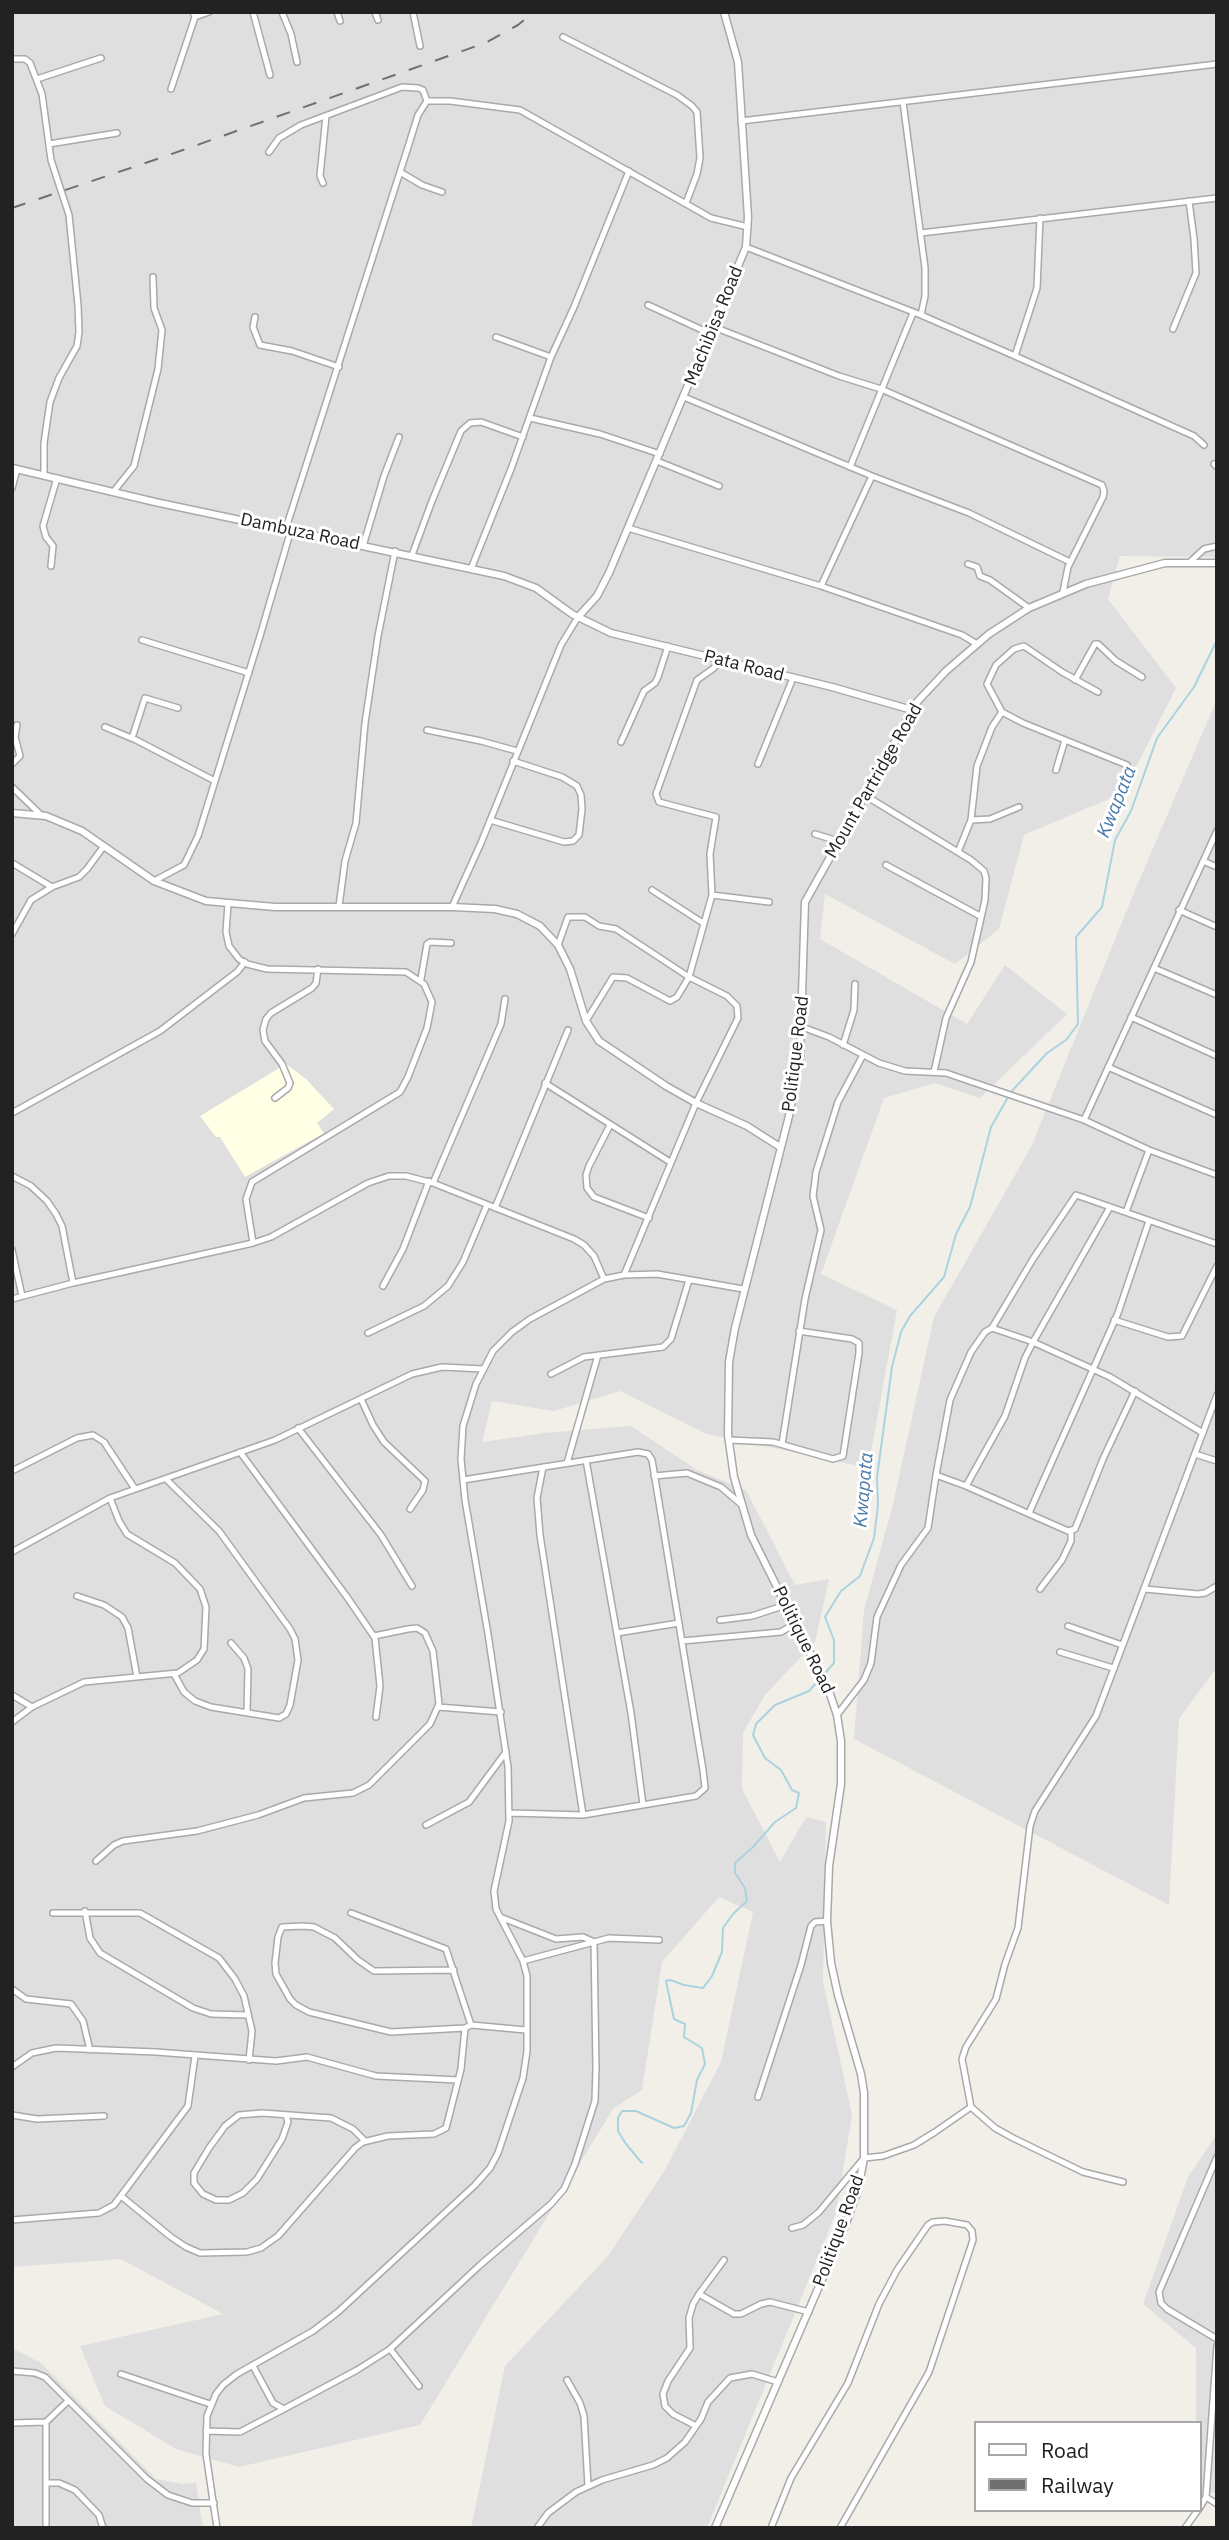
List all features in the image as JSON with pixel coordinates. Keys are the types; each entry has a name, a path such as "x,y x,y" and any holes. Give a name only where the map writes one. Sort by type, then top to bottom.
{"street":[{"path":"171,89 194,14 209,12"},
{"path":"253,12 270,75"},
{"path":"282,12 292,34 297,62"},
{"path":"337,12 340,21"},
{"path":"375,12 378,20"},
{"path":"413,12 419,46"},
{"name":"Machibisa Road","path":"578,617 597,596 628,528 746,247 748,227 738,62 724,12"},
{"path":"563,37 677,94 692,106 698,123 700,158 686,203"},
{"path":"12,59 20,58 30,63 42,94 55,176 69,215 79,332 77,346 52,396 44,443 44,475"},
{"path":"37,79 101,58"},
{"path":"741,121 1217,64"},
{"path":"154,881 186,863 198,836 249,673 338,367 418,115 426,101 423,90 402,87 288,131 269,152"},
{"path":"426,101 450,101 520,110 721,222 748,227"},
{"path":"903,102 926,284 921,316"},
{"path":"323,183 320,176 326,116"},
{"path":"49,144 117,133"},
{"path":"471,569 551,357 629,171"},
{"path":"400,172 424,186 442,192"},
{"path":"921,233 1217,198"},
{"path":"1173,329 1196,272 1195,239 1189,201"},
{"path":"1015,356 1037,288 1040,218"},
{"path":"746,247 1015,356 1194,436 1204,444"},
{"path":"114,491 134,466 158,369 162,330 154,308 153,277"},
{"path":"648,305 712,331 881,389 1102,485 1103,497 1070,562 1063,592"},
{"path":"850,467 913,313"},
{"path":"255,317 253,327 260,345 292,351 338,367"},
{"path":"496,337 551,357"},
{"path":"684,397 872,476 969,513 1070,562"},
{"path":"530,418 600,434 658,457 719,486"},
{"path":"412,555 461,430 470,423 481,422 523,437"},
{"path":"363,546 399,437"},
{"path":"12,488 15,469"},
{"name":"Dambuza Road","path":"15,469 471,569 530,585 578,617"},
{"path":"821,586 872,476"},
{"path":"51,566 52,546 43,526 57,478"},
{"path":"628,528 821,586 962,635 977,644"},
{"path":"1190,562 1204,548 1217,545"},
{"path":"340,906 345,861 356,823 365,723 377,636 395,551"},
{"name":"Mount Partridge Road","path":"805,902 841,842 912,710 946,671 977,644 1029,608 1063,592 1165,563 1217,563"},
{"path":"968,564 977,567 980,576 990,580 1029,608"},
{"path":"452,907 561,645 578,617"},
{"name":"Pata Road","path":"578,617 611,633 912,710"},
{"path":"142,640 249,673"},
{"path":"1075,680 1095,644 1142,677"},
{"path":"621,742 644,691 658,677 668,646"},
{"path":"1098,692 1024,646 1016,647 996,666 988,678 988,689 1002,712 1128,765"},
{"path":"586,1021 613,977 627,978 670,1001 677,997 689,977 712,895 710,854 716,817 659,802 656,794 697,680 714,668 719,659"},
{"path":"758,764 793,678"},
{"path":"132,738 145,698 178,708"},
{"path":"958,852 971,820 977,766 992,727 1002,712"},
{"path":"12,764 20,756 15,737 17,725"},
{"path":"105,727 215,781"},
{"path":"427,730 517,751"},
{"path":"1056,770 1065,740"},
{"path":"490,820 564,842 573,841 579,835 582,809 577,786 562,777 513,761"},
{"path":"12,787 41,815"},
{"path":"866,796 984,871 986,887 971,962 946,1018 934,1072"},
{"path":"971,820 990,819 1019,807"},
{"path":"12,813 41,815 82,831 154,881 193,898 228,904 275,907 452,907 495,909 517,914 540,926 558,945 570,969 586,1021 607,1048 696,1103 747,1126 780,1147"},
{"path":"1084,1120 1217,831"},
{"path":"815,834 841,842"},
{"path":"12,934 29,903 52,887 79,877 104,846"},
{"path":"1203,861 1217,867"},
{"path":"12,863 52,887"},
{"path":"886,864 980,916"},
{"path":"652,890 703,923"},
{"path":"712,895 769,902"},
{"name":"Politique Road","path":"715,2528 809,2312 858,2190 864,2158 864,2093 838,1996 831,1963 827,1921 829,1866 841,1784 841,1741 837,1715 830,1691 751,1535 734,1477 729,1440 729,1362 743,1289 789,1116 802,1027 805,902"},
{"path":"228,904 227,939 235,955 244,962 267,969 406,972 421,979 431,996 432,1009 428,1028 404,1087 391,1099 255,1180 246,1199 253,1243"},
{"path":"1179,910 1217,927"},
{"path":"558,945 568,917 585,917 599,926 616,929 689,977 727,996 739,1011 735,1026 670,1162 624,1275"},
{"path":"421,979 427,944 451,943"},
{"path":"13,1111 160,1031 237,972 244,962"},
{"path":"1154,968 1217,995"},
{"path":"275,1098 288,1088 290,1083 282,1064 265,1041 263,1030 266,1019 271,1013 312,988 316,983 318,969"},
{"path":"843,1045 854,1010 855,985"},
{"path":"383,1286 403,1249 501,1024 505,999"},
{"path":"1131,1017 1217,1056"},
{"path":"802,1027 905,1071 946,1073 1084,1120 1149,1150 1217,1175"},
{"path":"495,1208 568,1030"},
{"path":"782,1444 799,1332 814,1251 821,1230 813,1196 816,1172 838,1102 863,1055"},
{"path":"1108,1067 1217,1115"},
{"path":"545,1083 670,1162"},
{"path":"610,1125 589,1166 586,1175 587,1188 594,1196 649,1218"},
{"path":"1126,1212 1149,1150"},
{"path":"12,1176 31,1186 47,1200 56,1214 62,1226 73,1283"},
{"path":"12,1298 253,1243 271,1237 375,1180 389,1176 406,1176 431,1182 584,1245 597,1261 604,1279"},
{"path":"837,1715 864,1680 871,1663 874,1632 886,1598 901,1565 928,1528 950,1400 971,1352 985,1332 992,1328 1074,1196 1080,1195 1217,1244"},
{"path":"368,1333 424,1306 448,1286 463,1262 486,1205"},
{"path":"966,1486 1005,1416 1033,1342 1110,1207"},
{"path":"1028,1513 1114,1320 1149,1221"},
{"path":"12,1250 22,1296"},
{"path":"1114,1320 1168,1337 1182,1336 1217,1266"},
{"path":"218,2528 206,2454 206,2431 210,2404 223,2385 338,2312 489,2168 503,2140 520,2087 526,2056 528,1988 523,1961 496,1909 494,1891 510,1812 506,1752 463,1480 463,1426 468,1405 483,1368 498,1346 522,1324 604,1279 624,1275 666,1274 743,1289"},
{"path":"551,1374 584,1357 655,1349 668,1344 690,1280"},
{"path":"992,1328 1033,1342 1093,1369 1135,1391 1203,1433"},
{"path":"729,1440 782,1444 834,1459 841,1458 846,1447 859,1343 852,1339 799,1332"},
{"path":"567,1463 598,1355"},
{"path":"12,1552 110,1498 275,1440 422,1370 442,1367 483,1368"},
{"path":"1072,1530 1077,1527 1103,1459 1135,1391"},
{"path":"1123,2182 1083,2172 995,2128 971,2107 962,2059 966,2047 996,1999 1018,1928 1030,1826 1035,1811 1094,1722 1217,1395"},
{"path":"361,1399 378,1434 399,1458 425,1481 423,1490 410,1509"},
{"path":"298,1428 381,1535 412,1586"},
{"path":"12,1471 78,1438 93,1435 104,1442 135,1489"},
{"path":"240,1452 374,1636 380,1686 376,1717"},
{"path":"463,1480 642,1452 650,1457 705,1788 696,1796 583,1815 510,1812"},
{"path":"1195,1454 1217,1461"},
{"path":"586,1460 617,1633 643,1804"},
{"path":"543,1467 537,1498 539,1524 583,1815"},
{"path":"654,1476 687,1473 722,1487 742,1505"},
{"path":"936,1475 1072,1530"},
{"path":"166,1479 219,1531 295,1639 298,1660 286,1714 275,1718 211,1707 192,1700 174,1674"},
{"path":"12,1722 32,1707 84,1682 174,1674 202,1655 207,1620 203,1597 194,1581 175,1563 127,1534 118,1521 110,1498"},
{"path":"1040,1589 1062,1560 1071,1541 1072,1530"},
{"path":"1145,1589 1198,1594 1217,1586"},
{"path":"77,1596 104,1605 122,1617 128,1628 137,1677"},
{"path":"720,1620 752,1616 786,1605"},
{"path":"617,1633 679,1623"},
{"path":"682,1641 781,1632 796,1623"},
{"path":"1069,1626 1122,1645"},
{"path":"96,1861 114,1845 123,1841 197,1831 258,1815 304,1798 358,1792 369,1785 430,1724 438,1707 433,1651 425,1633 417,1628 374,1636"},
{"path":"231,1643 247,1665 247,1713"},
{"path":"1060,1652 1114,1668"},
{"path":"12,1695 32,1707"},
{"path":"438,1707 501,1712"},
{"path":"426,1825 469,1802 506,1752"},
{"path":"85,1911 90,1938 100,1953 193,2008 211,2014 248,2015"},
{"path":"52,1913 140,1913 207,1950 224,1963 244,1996 252,2039 249,2060"},
{"path":"121,2196 186,2247 200,2253 247,2252 261,2248 278,2235 355,2148 365,2141 388,2136 434,2134 443,2130 458,2081 468,2027 446,1949 351,1913"},
{"path":"500,1917 556,1939 583,1937 594,1942"},
{"path":"758,2097 811,1926 815,1922 827,1921"},
{"path":"454,1970 374,1970 358,1960 335,1938 314,1927 303,1926 282,1927 275,1963 276,1974 290,1999 309,2012 391,2032 468,2027 526,2031"},
{"path":"523,1961 617,1937 659,1940"},
{"path":"206,2431 240,2432 346,2376 390,2349 479,2266 551,2204 564,2189 575,2164 594,2101 597,2068 594,1942"},
{"path":"12,1989 26,1999 71,2004 83,2021 90,2050"},
{"path":"12,2067 38,2050 56,2048 276,2061 307,2057 376,2076 458,2081"},
{"path":"12,2220 99,2213 107,2210 121,2196 188,2106 195,2056"},
{"path":"792,2228 803,2225 819,2212 864,2158 914,2145 971,2107"},
{"path":"286,2115 288,2122 282,2139 257,2179 243,2193 229,2200 216,2200 194,2183 196,2167 218,2135 237,2116 247,2113 286,2115 331,2118 353,2129 365,2141"},
{"path":"12,2115 37,2119 104,2116"},
{"path":"1217,2157 1159,2292 1161,2303 1167,2309 1217,2339"},
{"path":"771,2528 791,2478 848,2383 879,2304 897,2270 928,2225 945,2221 967,2225 974,2240 929,2372 840,2528"},
{"path":"696,2426 673,2414 665,2406 663,2395 668,2381 690,2348 689,2318 693,2304 724,2260"},
{"path":"699,2294 734,2314 741,2314 771,2302 809,2312"},
{"path":"1201,2506 1206,2497 1217,2346"},
{"path":"390,2349 419,2386"},
{"path":"253,2366 273,2403 284,2409"},
{"path":"12,2371 35,2373 45,2377 147,2479 168,2495 192,2503 214,2503"},
{"path":"121,2374 210,2404"},
{"path":"537,2528 548,2513 588,2486 667,2458 685,2442 708,2402 730,2378 752,2374 778,2382"},
{"path":"567,2380 584,2416 588,2486"},
{"path":"12,2423 46,2422 68,2401"},
{"path":"46,2422 46,2528"},
{"path":"46,2483 59,2483 75,2490 99,2515 103,2528"},
{"path":"1206,2497 1217,2504"},
{"path":"1185,2528 1197,2512"}],"shaded area":[{"path":"12,12 1217,12 1217,557 1120,556 1108,599 1176,688 1123,793 1024,835 999,929 955,964 825,894 820,939 967,1024 1005,965 1067,1014 980,1098 935,1083 884,1098 821,1274 897,1310 868,1468 707,1434 620,1391 554,1411 492,1401 482,1442 544,1433 631,1426 697,1470 746,1490 795,1585 829,1579 815,1642 765,1695 743,1733 742,1789 780,1862 806,1817 826,1822 823,1981 852,2115 836,2213 707,2528 471,2528 505,2366 608,2256 665,2170 721,2062 753,1912 719,1897 662,1962 642,2090 613,2109 420,2425 239,2467 176,2449 105,2406 80,2346 223,2314 121,2259 12,2267"},
{"path":"1217,699 1217,1667 1179,1719 1169,1905 854,1739 864,1610 893,1504 934,1317 1031,1147 1133,895"},
{"path":"286,1064 306,1079 334,1109 317,1123 324,1133 245,1177 220,1137 216,1137 200,1116"},
{"path":"1217,2134 1217,2494 1201,2490 1201,2421 1196,2421 1196,2348 1143,2304 1188,2177"},
{"path":"12,2348 41,2363 156,2479 182,2484 196,2483 203,2528 12,2528"}],"waterway":[{"name":"Kwapata","path":"642,2163 618,2131 618,2118 622,2111 636,2111 674,2128 684,2126 691,2113 697,2080 705,2064 702,2048 684,2037 685,2024 674,2019 666,1981 703,1988 712,1976 722,1952 723,1928 747,1901 745,1888 735,1873 735,1863 775,1822 796,1808 799,1793 792,1790 781,1770 765,1758 753,1735 756,1724 775,1705 809,1691 834,1663 834,1640 825,1617 841,1591 860,1576 874,1538 878,1505 877,1477 892,1367 901,1332 910,1316 944,1277 956,1234 970,1207 991,1127 1011,1092 1047,1053 1066,1040 1078,1024 1076,937 1102,907 1115,840 1131,811 1157,738 1194,687 1217,640"}],"railway":[{"path":"12,208 485,43 518,25 534,12"}]}
